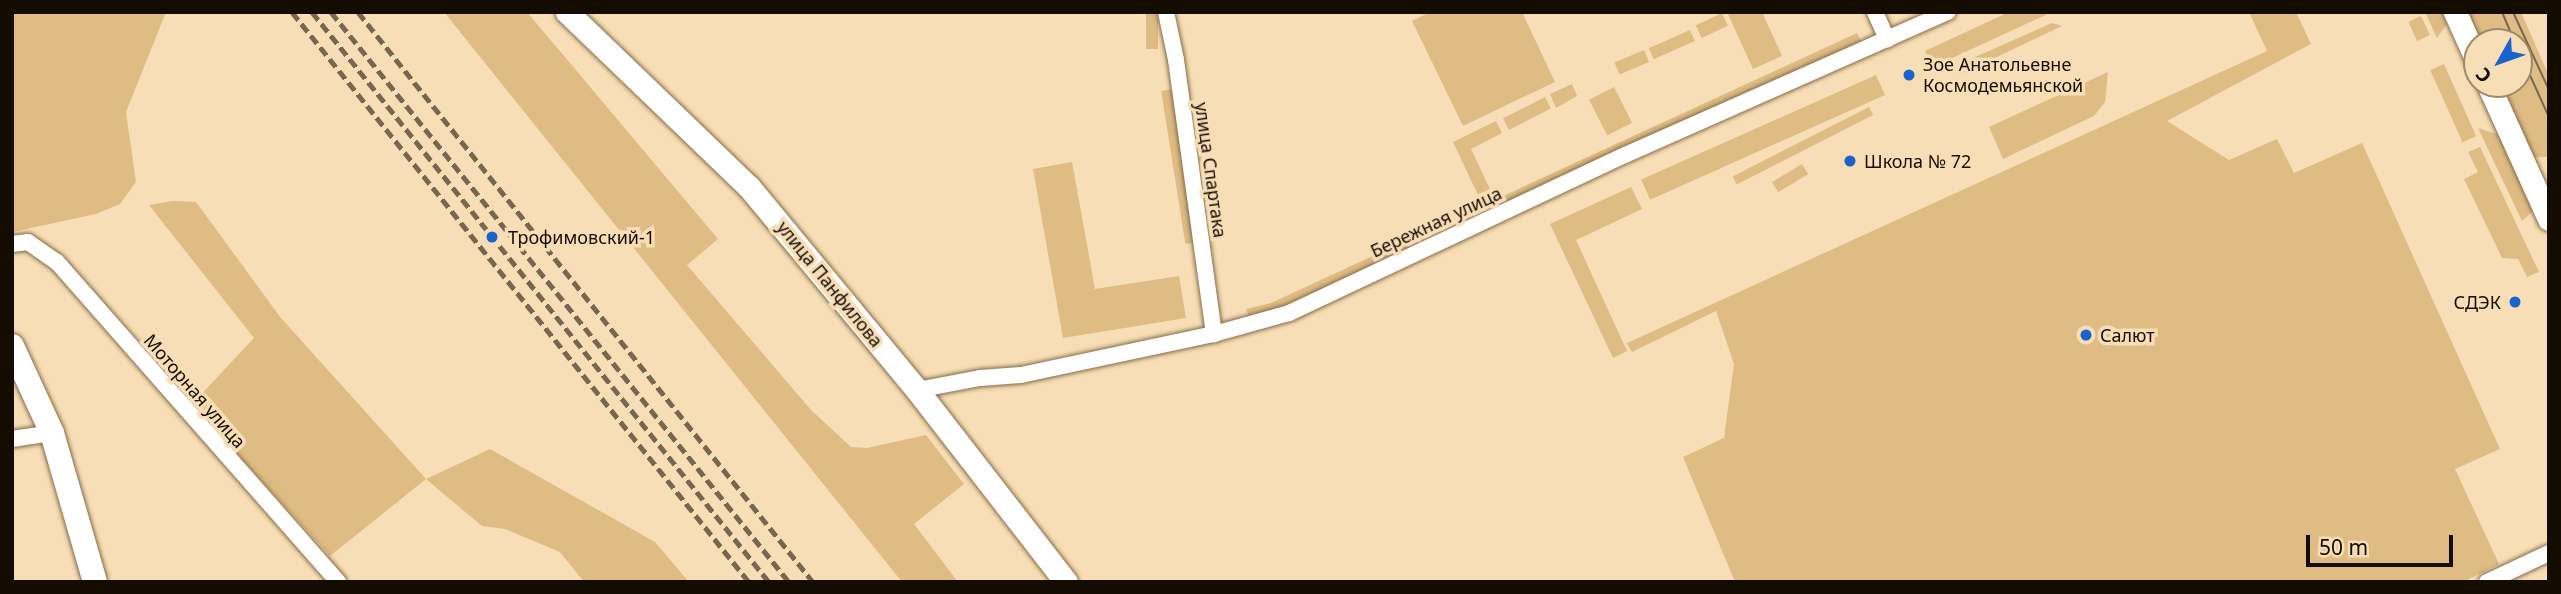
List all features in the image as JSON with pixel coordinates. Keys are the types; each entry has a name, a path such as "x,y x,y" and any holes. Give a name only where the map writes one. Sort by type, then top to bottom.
{"main road":[{"name":"улица Панфилова","path":"567,12 749,187 917,390 1066,582"},
{"path":"2455,12 2463,30"},
{"path":"2495,98 2541,183 2549,219"},
{"path":"12,346 52,433 95,582"}],"street":[{"name":"улица Спартака","path":"1166,12 1176,60 1214,334"},
{"path":"1875,12 1888,39"},
{"name":"Бережная улица","path":"917,390 980,378 1021,376 1214,334 1289,313 1625,155 1948,12"},
{"name":"Моторная улица","path":"12,244 29,242 57,262 338,582"},
{"path":"14,440 52,433"},
{"path":"2487,582 2549,553"}],"shaded area":[{"path":"12,12 166,12 126,112 136,182 120,204 96,214 12,232"},
{"path":"444,12 527,12 718,239 687,265 811,410 851,447 867,448 926,435 964,484 914,524 958,582 902,582"},
{"path":"1146,12 1158,12 1158,49 1146,49"},
{"path":"1430,12 1522,12 1555,82 1463,126 1412,21"},
{"path":"1727,12 1762,12 1782,56 1753,69"},
{"path":"2009,12 2052,12 1933,67 1925,51"},
{"name":"Салют","path":"2249,12 2296,12 2311,44 2167,121 2229,160 2277,139 2294,173 2362,143 2500,449 2455,469 2499,564 2463,582 1735,582 1683,457 1724,438 1734,364 1716,311 1632,352 1627,343 2267,51"},
{"path":"2425,12 2442,12 2447,24 2437,38"},
{"path":"2464,12 2521,12 2528,28 2471,28"},
{"path":"1722,13 1728,26 1702,38 1696,25"},
{"path":"2421,16 2430,35 2417,41 2408,22"},
{"path":"2052,23 2062,26 1959,75 1955,66"},
{"path":"1690,30 1695,41 1654,59 1649,48"},
{"path":"1857,33 1864,47 1494,210 1490,202"},
{"path":"2533,39 2549,76 2549,157 2535,157 2529,151 2504,98 2533,98"},
{"path":"1644,50 1649,62 1620,74 1615,63"},
{"path":"2444,64 2476,136 2462,142 2430,70"},
{"path":"2108,72 2105,102 2094,116 2003,159 1989,127"},
{"path":"1876,75 1885,95 1650,200 1641,180"},
{"path":"1572,84 1577,96 1556,108 1550,94"},
{"path":"1614,87 1632,123 1607,135 1589,100"},
{"path":"1173,89 1197,242 1185,244 1161,91"},
{"path":"1545,97 1551,109 1509,130 1503,118"},
{"path":"1869,107 1873,115 1737,184 1733,176"},
{"path":"1496,121 1502,133 1471,149 1490,189 1478,195 1453,142"},
{"path":"2478,128 2499,135 2533,211 2522,221"},
{"path":"2480,147 2539,272 2527,277 2518,259 2502,258 2464,179 2478,172 2468,152"},
{"path":"1072,162 1095,289 1179,276 1186,318 1063,338 1033,169"},
{"path":"1802,164 1808,174 1778,192 1772,182"},
{"path":"1631,187 1642,209 1576,240 1627,351 1613,358 1550,224"},
{"path":"173,201 196,202 281,318 426,479 330,556 192,404 254,338 149,205"},
{"path":"1472,210 1474,217 1288,305 1249,318 1246,309 1271,303"},
{"path":"490,449 655,542 689,582 584,582 560,552 505,529 482,526 426,479"}],"tram line":[{"path":"2502,12 2509,28"},
{"path":"2513,12 2549,90"},
{"path":"2533,82 2549,117"}],"railway":[{"path":"292,12 749,582"},
{"path":"312,12 769,582"},
{"path":"331,12 789,582"},
{"path":"358,12 813,582"}],"place":[{"name":"Зое Анатольевне Космодемьянской","path":"1909,75"},
{"name":"Школа № 72","path":"1850,161"},
{"name":"Трофимовский-1","path":"492,237"},
{"name":"СДЭК","path":"2515,302"},
{"name":"Салют","path":"2086,335"}]}
